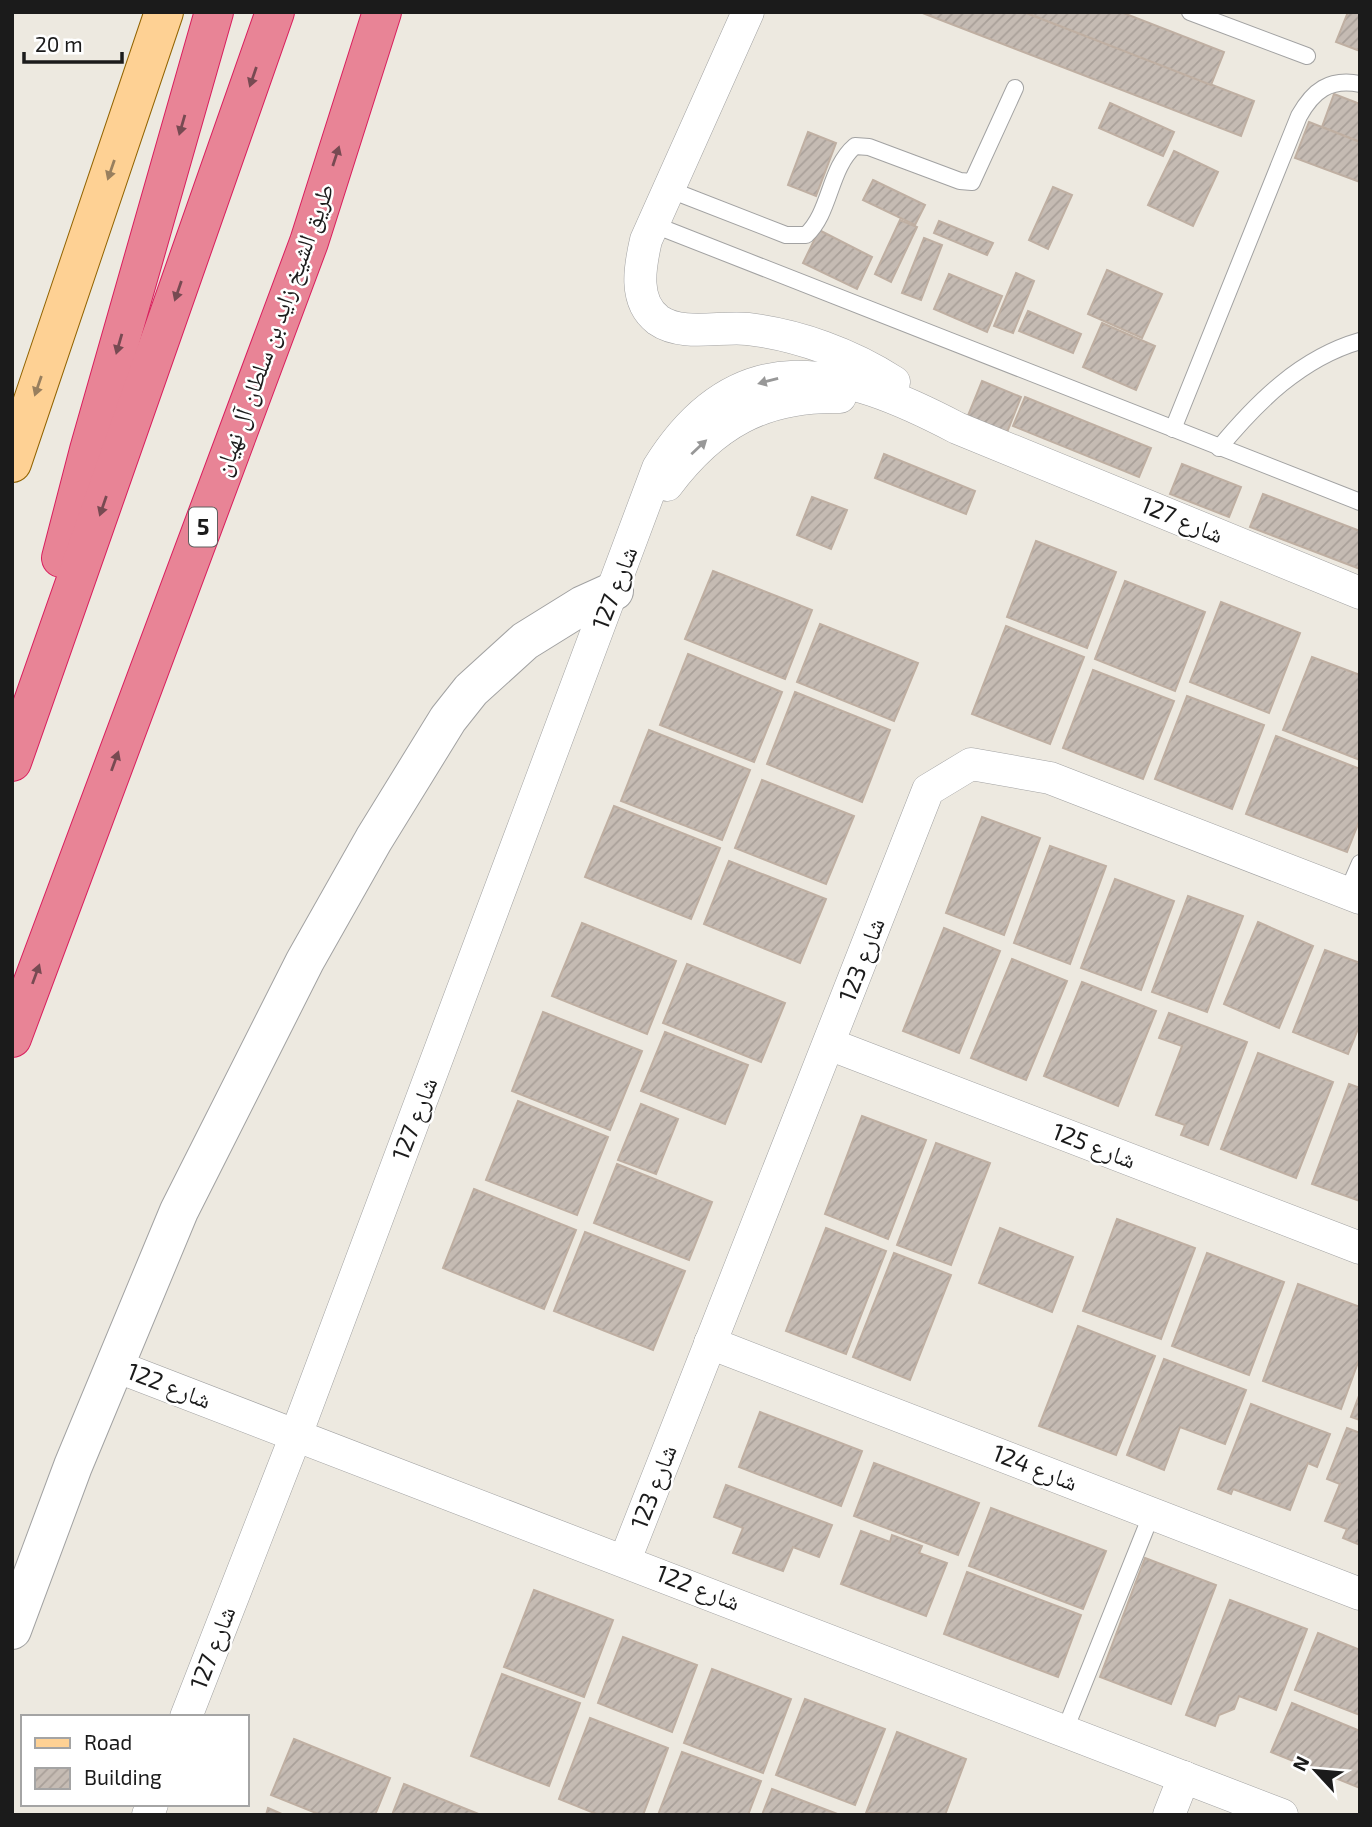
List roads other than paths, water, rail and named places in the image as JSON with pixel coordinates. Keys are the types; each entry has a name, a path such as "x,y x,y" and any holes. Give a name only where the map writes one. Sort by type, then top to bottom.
{"highway":[{"path":"18,749 89,450 214,12"},
{"path":"18,749 275,12"},
{"name":"طريق الشيخ زايد بن سلطان آل نهيان","path":"12,1038 309,242 382,12"}],"main road":[{"path":"12,463 164,12"}],"street":[{"path":"748,12 652,224 643,255 640,287 643,300 657,319 677,328 747,329 805,341 884,376 928,410"},
{"name":"شارع 127","path":"187,1715 296,1434 641,520 693,452 719,430 748,413 779,402 812,396 846,397 928,410 957,428 1360,593"},
{"path":"12,1630 113,1365 179,1211 245,1076 374,839 448,719 480,681 525,640 583,605 614,592"},
{"name":"شارع 123","path":"625,1560 928,790 971,764 1050,778 1353,896"},
{"name":"شارع 125","path":"829,1044 1360,1248"},
{"name":"شارع 124","path":"710,1343 1360,1594"},
{"name":"شارع 122","path":"113,1365 1282,1815"},
{"path":"1169,1815 1184,1777"}],"lane":[{"path":"1190,12 1307,57"},
{"path":"1173,429 1298,116 1309,99 1321,88 1335,82 1360,84"},
{"path":"668,189 786,235 806,235 818,219 845,157 855,145 869,147 960,181 972,182 1015,88"},
{"path":"652,224 1360,502"},
{"path":"1219,448 1247,414 1279,385 1315,361 1360,341"},
{"path":"1353,896 1360,863"},
{"path":"1065,1730 1152,1513"}]}
